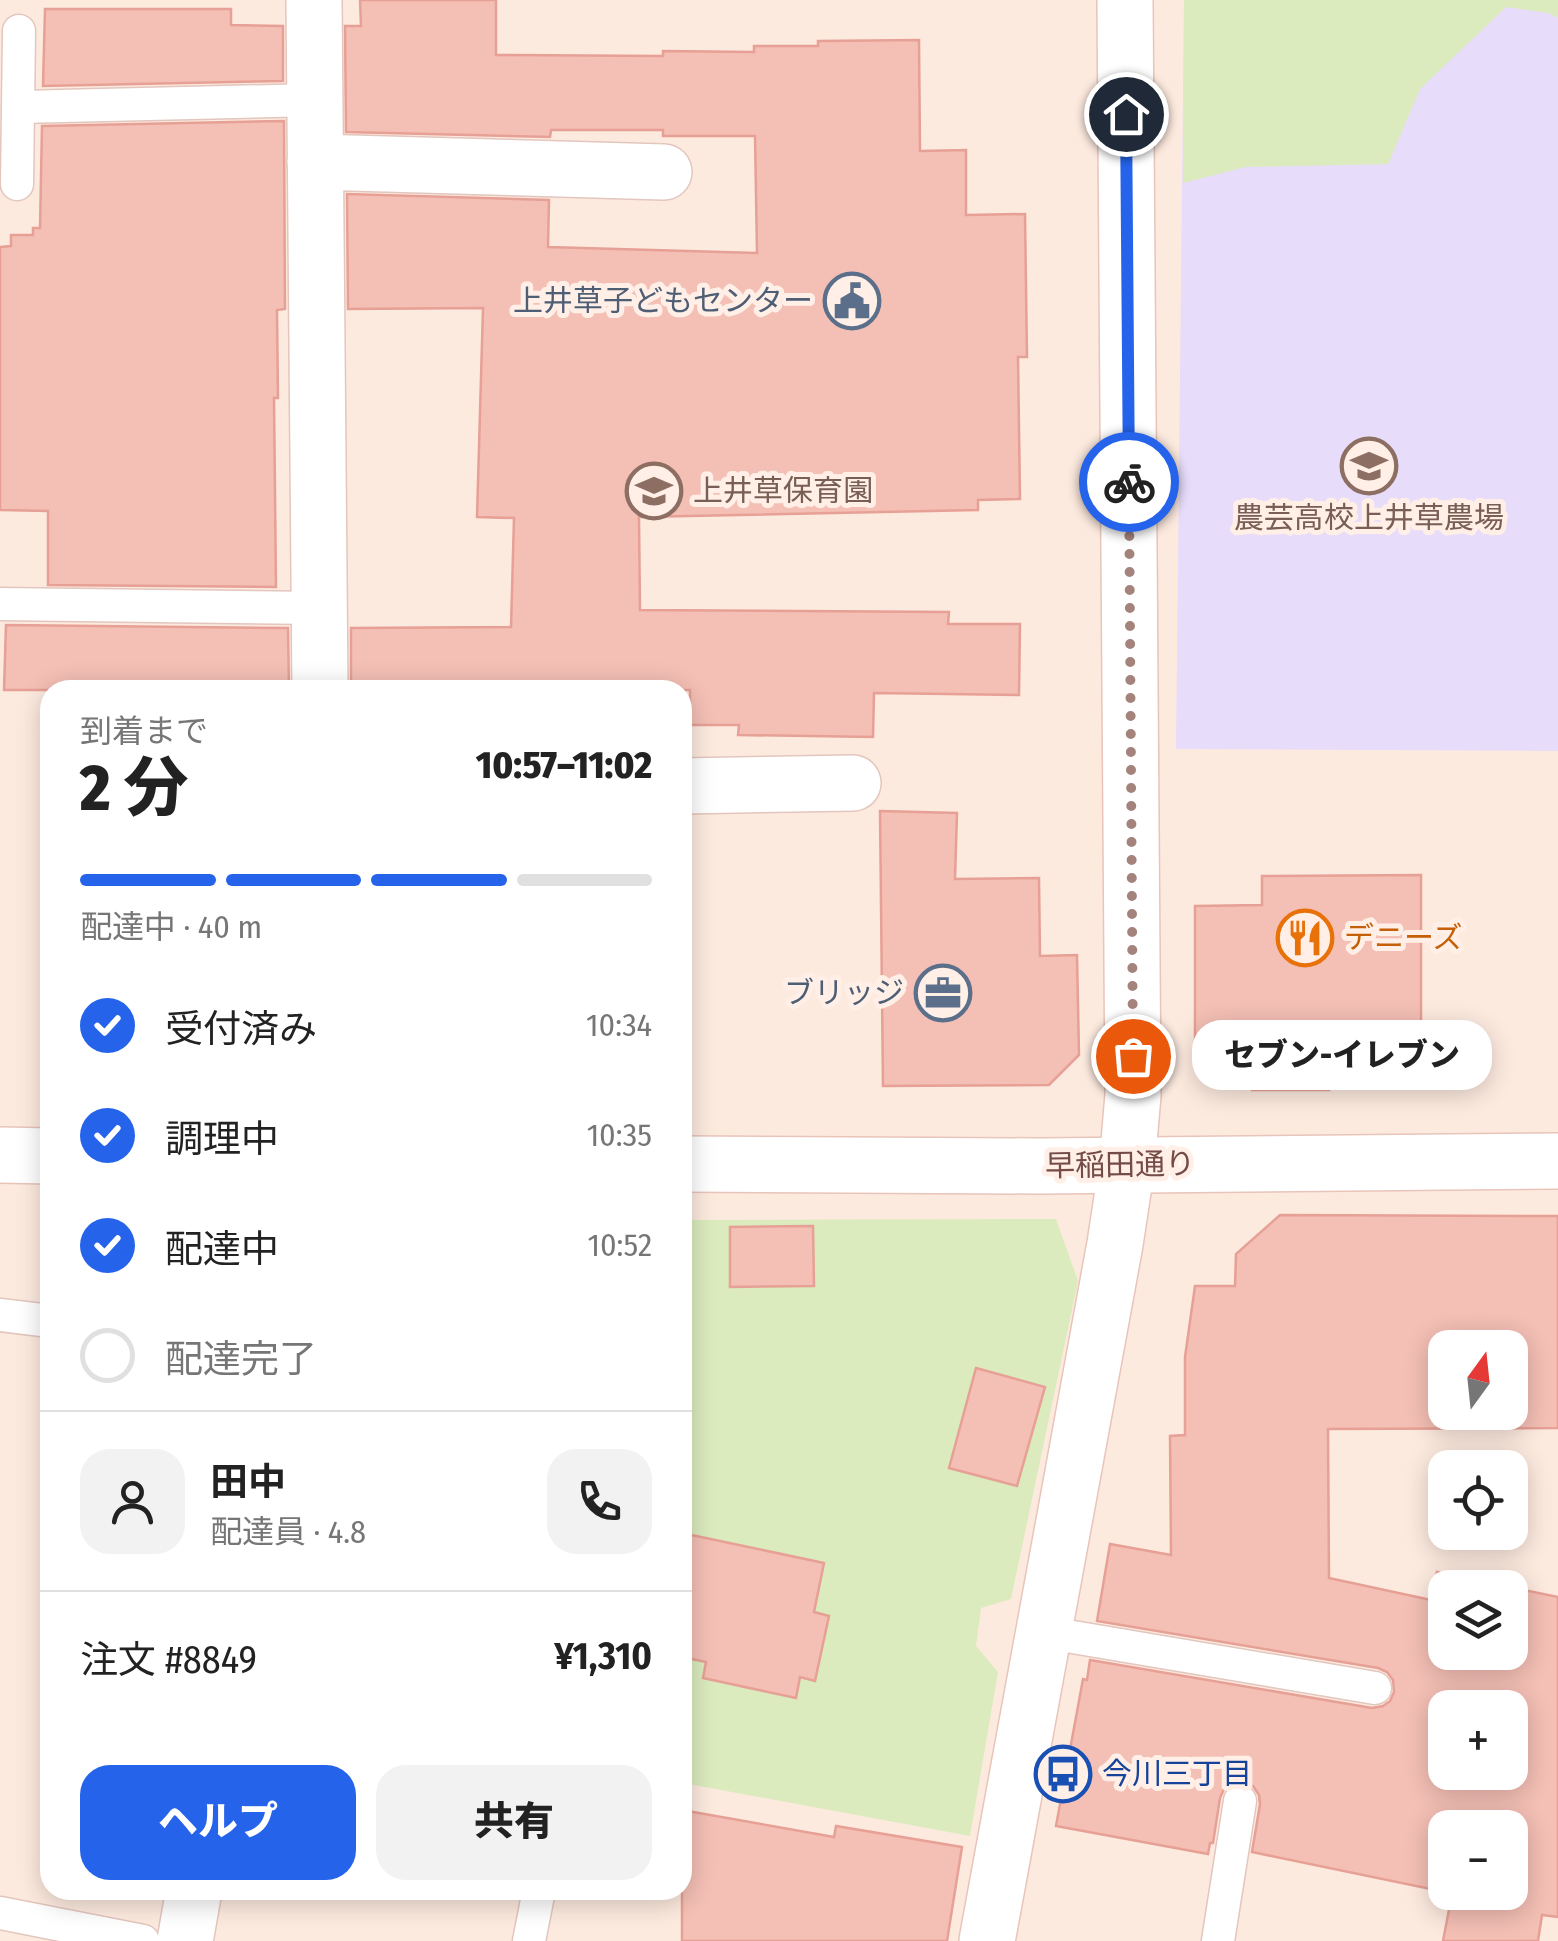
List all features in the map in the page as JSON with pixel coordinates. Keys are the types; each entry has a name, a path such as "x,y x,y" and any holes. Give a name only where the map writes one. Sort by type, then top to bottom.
{"street":[{"path":"314,0 320,680"},
{"path":"987,1941 1127,1164 1133,1076 1126,0"},
{"path":"315,162 664,172"},
{"path":"692,786 853,783"},
{"path":"0,1155 40,1156"},
{"name":"早稲田通り","path":"692,1164 1558,1161"},
{"path":"185,1941 192,1900"}],"lane":[{"path":"17,184 20,31"},
{"path":"20,107 314,100"},
{"path":"0,604 319,608"},
{"path":"0,1315 40,1321"},
{"path":"1043,1632 1375,1688"},
{"path":"1218,1941 1240,1801"},
{"path":"528,1941 537,1900"},
{"path":"0,1912 144,1941"}],"shaded area":[{"name":"農芸高校上井草農場","path":"1184,0 1558,0 1558,751 1176,749"}],"green space":[{"path":"1184,0 1558,0 1558,18 1506,7 1420,89 1388,164 1245,167 1183,183"},
{"path":"1056,1219 1078,1281 1011,1599 981,1608 976,1646 998,1672 970,1836 692,1785 692,1220"}],"building":[{"path":"360,0 496,0 496,55 663,56 663,51 754,52 754,46 818,46 818,41 919,40 920,151 966,150 966,215 1025,214 1027,357 1018,357 1020,499 978,500 978,510 639,517 640,610 949,612 948,624 1020,624 1019,695 874,693 873,737 738,735 739,725 692,725 692,680 351,680 351,628 511,627 514,518 477,517 483,308 348,309 347,194 549,200 548,247 757,253 755,136 663,136 663,130 551,130 550,137 346,132 345,26 361,26"},
{"path":"45,9 231,9 231,25 283,26 283,81 43,86"},
{"path":"284,121 285,309 277,310 278,398 274,398 276,587 48,585 48,511 0,510 0,247 11,246 11,235 33,235 33,228 40,228 42,126"},
{"path":"6,625 288,628 289,680 40,680 40,690 4,690"},
{"path":"880,811 957,813 955,879 1039,878 1040,956 1077,955 1079,1055 1049,1085 883,1086"},
{"path":"1421,875 1421,1068 1329,1069 1329,1090 1252,1090 1252,1068 1195,1068 1195,906 1262,905 1262,876"},
{"path":"1280,1215 1558,1216 1558,1428 1528,1428 1528,1330 1428,1330 1428,1429 1328,1429 1329,1578 1428,1599 1428,1670 1528,1670 1528,1591 1558,1597 1558,1917 1542,1915 1538,1941 1443,1941 1449,1910 1528,1910 1528,1810 1428,1810 1428,1888 1252,1852 1259,1795 1244,1782 1234,1782 1224,1789 1208,1854 1056,1826 1083,1679 1087,1680 1090,1660 1372,1708 1390,1701 1394,1692 1393,1680 1378,1668 1097,1621 1110,1544 1171,1555 1170,1436 1185,1435 1185,1357 1195,1286 1235,1286 1236,1254"},
{"path":"813,1226 814,1286 730,1287 730,1227"},
{"path":"976,1368 1045,1387 1017,1486 949,1468"},
{"path":"692,1535 824,1563 814,1612 829,1616 815,1681 800,1677 796,1698 703,1678 706,1662 692,1659"},
{"path":"692,1812 834,1837 836,1826 962,1847 947,1941 682,1941 682,1900 692,1900"}],"way so far":[{"path":"1129,482 1133,1056"}],"place":[{"name":"上井草子どもセンター","path":"852,301"},
{"name":"農芸高校上井草農場","path":"1369,466"},
{"name":"上井草保育園","path":"654,491"},
{"name":"デニーズ","path":"1305,938"},
{"name":"ブリッジ","path":"943,993"},
{"name":"セブン-イレブン","path":"1133,1056"},
{"name":"今川三丁目","path":"1063,1774"}],"route":[{"path":"1126,114 1129,482"}]}
